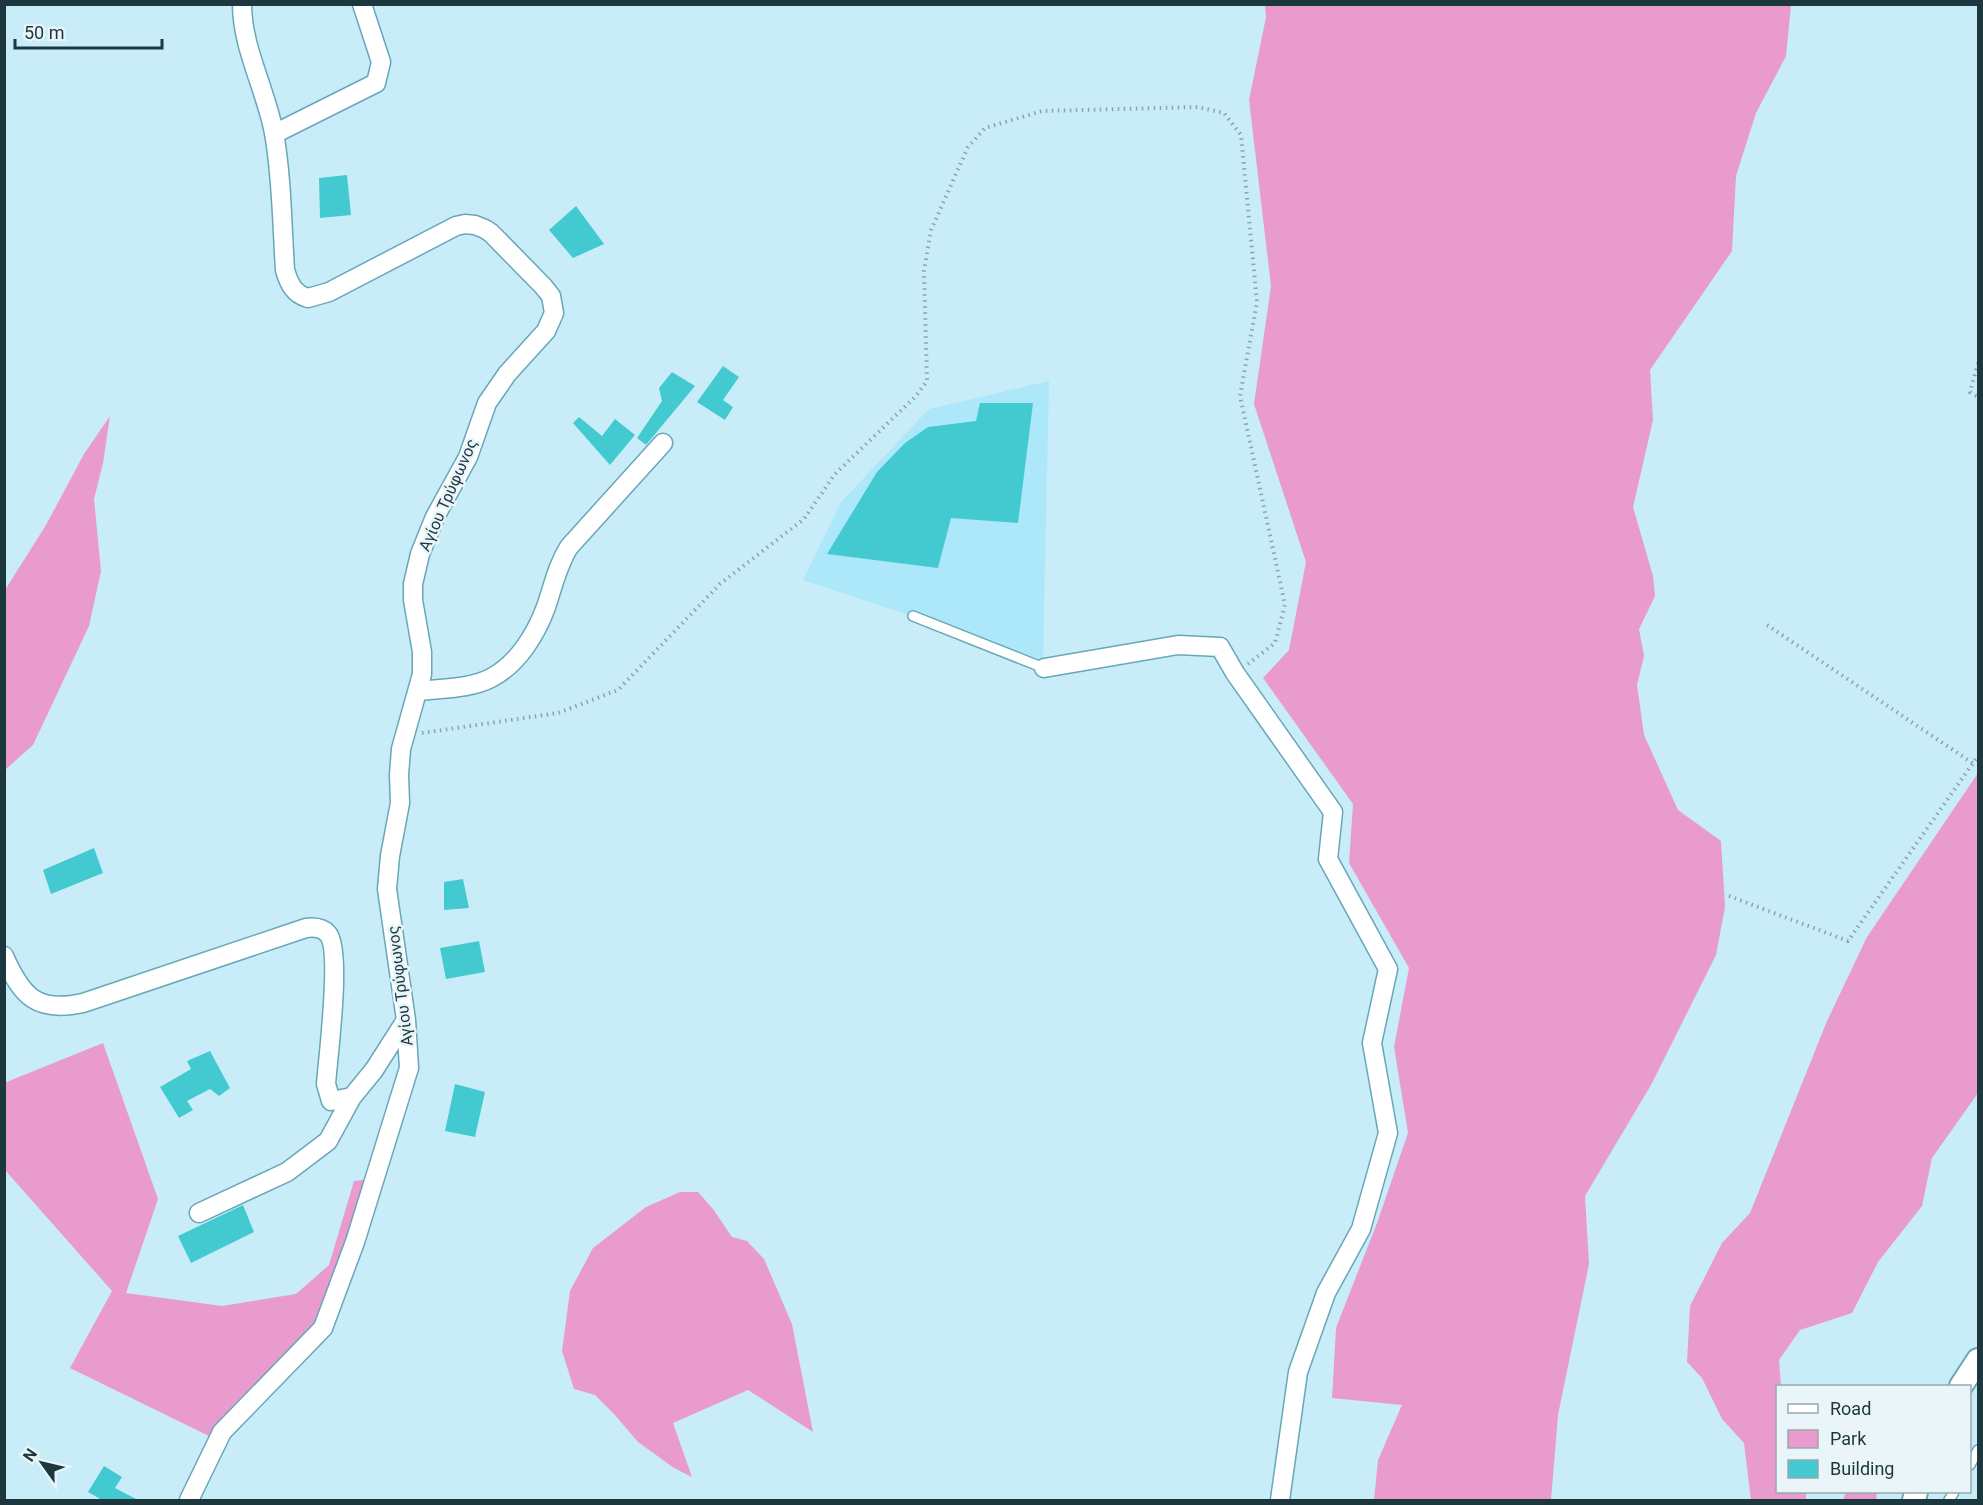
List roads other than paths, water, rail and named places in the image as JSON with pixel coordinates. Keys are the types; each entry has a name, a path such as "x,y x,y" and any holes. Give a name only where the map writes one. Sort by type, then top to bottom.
{"street":[{"name":"Αγίου Τρύφωνος","path":"189,1500 222,1432 323,1328 354,1242 409,1068 406,1020 387,889 388,865 400,803 399,766 404,736 419,691 422,674 422,652 416,624 413,590 424,543 435,516 468,457 487,403 507,374 550,326 554,313 548,292 535,277 491,233 481,226 470,224 456,226 328,292 308,298 300,295 290,285 285,270 274,134 245,30 242,4"},
{"path":"274,134 376,83 381,62 362,4"},
{"path":"419,691 469,685 491,678 513,661 529,642 541,621 563,557 569,548 663,443"},
{"path":"1044,668 1178,645 1220,647 1235,673 1333,812 1328,859 1388,969 1372,1043 1388,1133 1361,1229 1326,1293 1298,1372 1280,1500"},
{"path":"4,956 17,983 27,995 48,1005 69,1006 306,928 319,928 327,933 330,939 334,962 326,1084 331,1101 351,1096"},
{"path":"200,1213 288,1172 328,1141 351,1096 374,1071 406,1020"},
{"path":"1962,1385 1978,1360"}],"lane":[{"path":"913,616 1044,668"}]}
